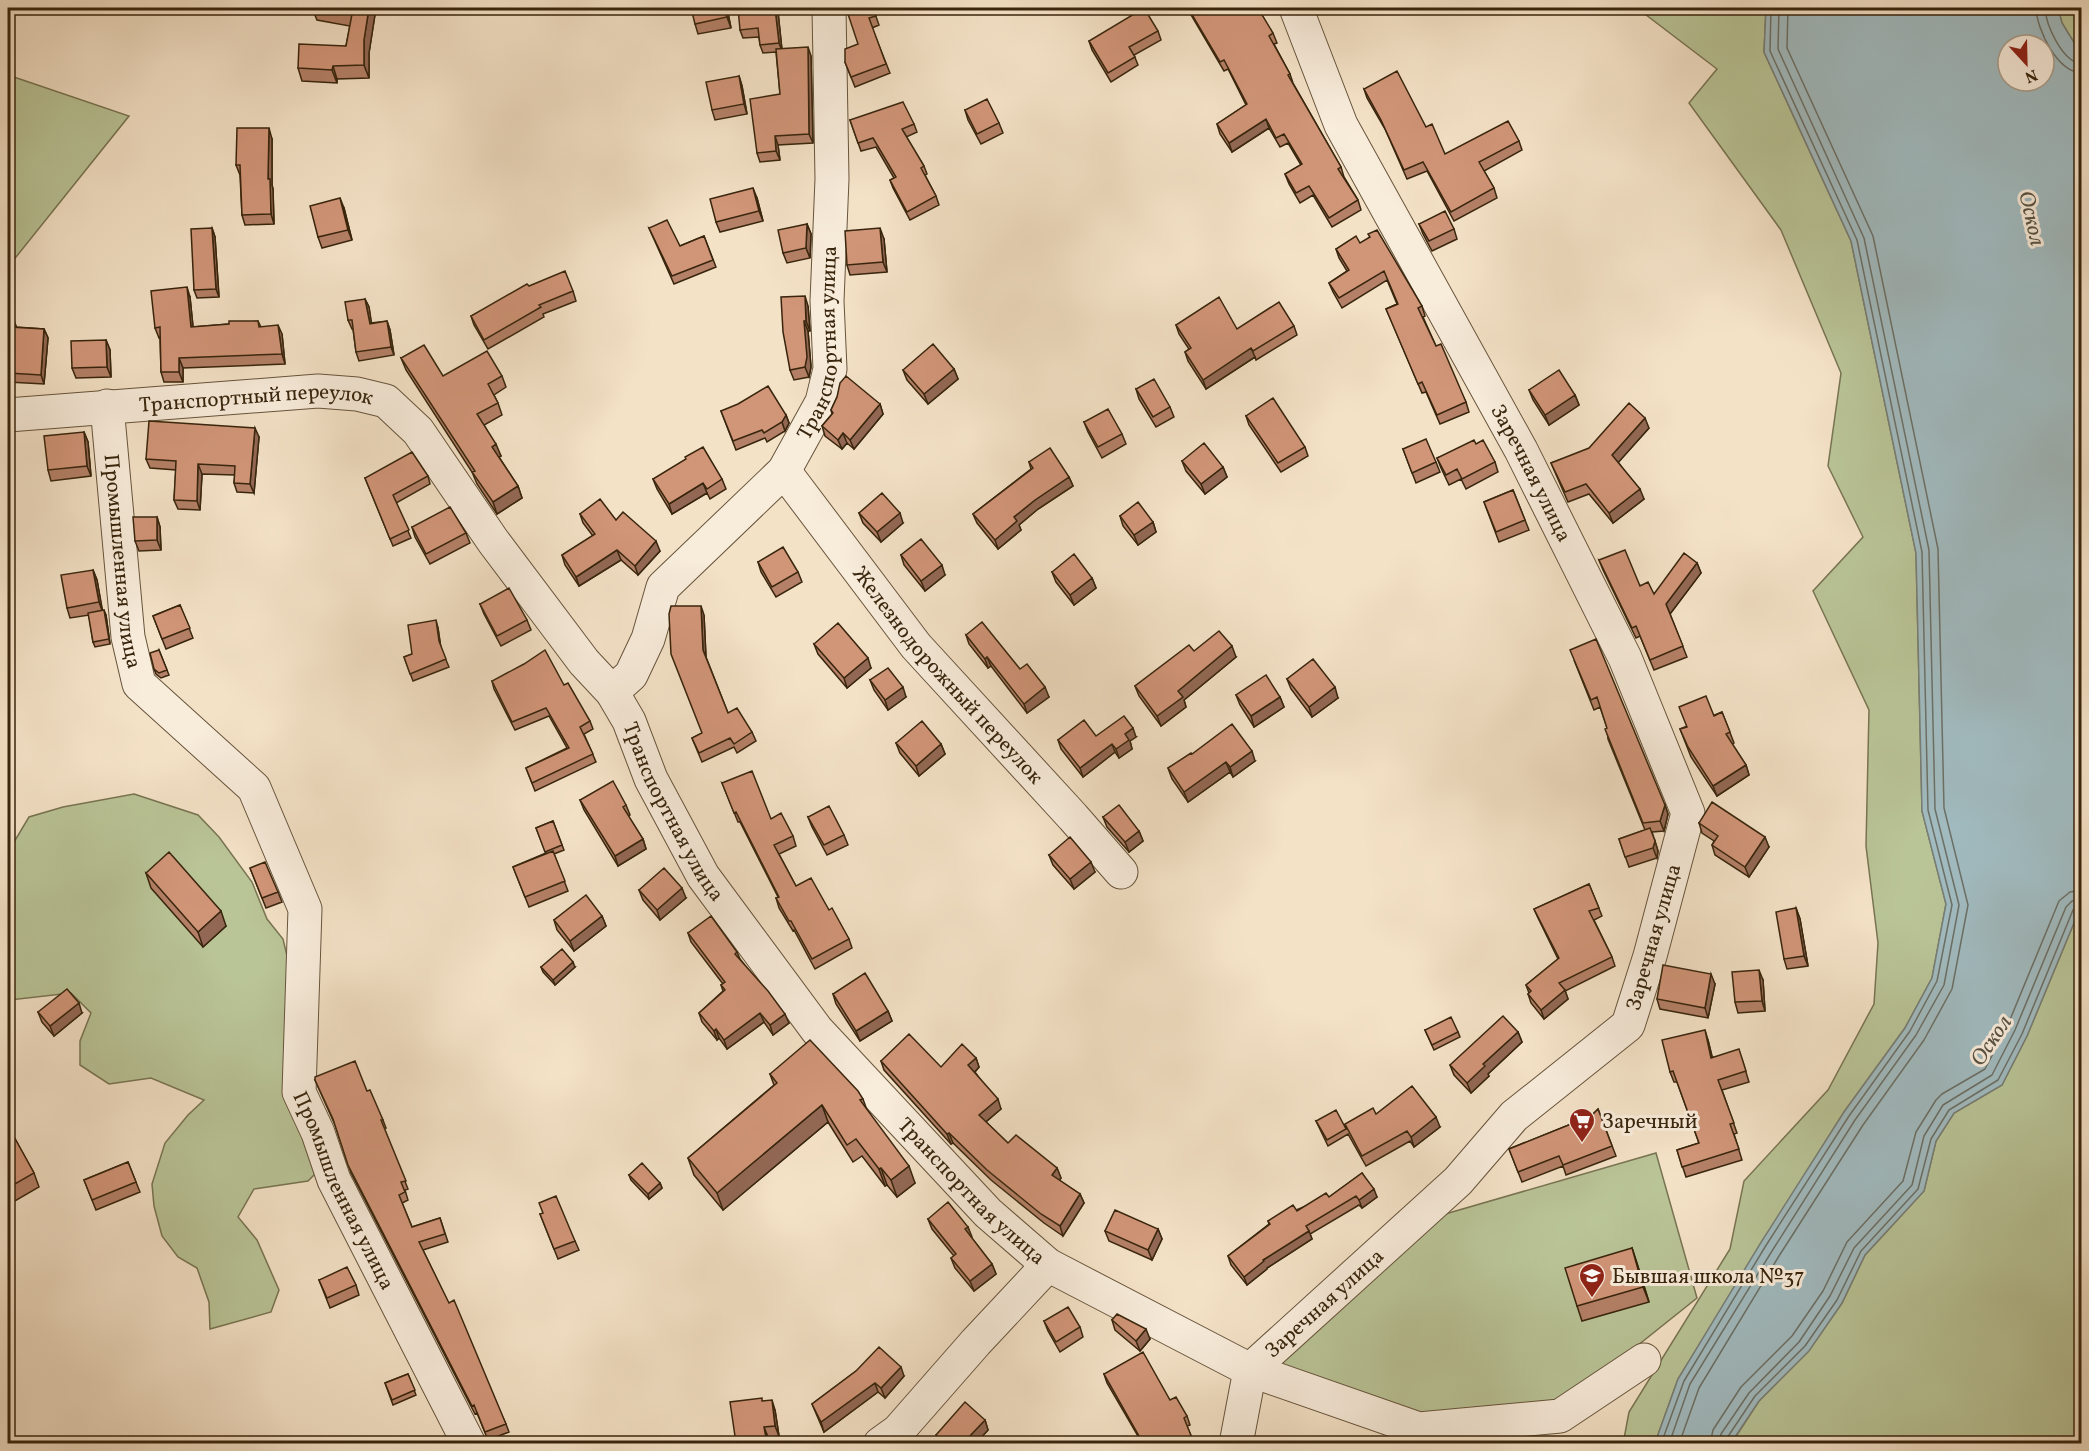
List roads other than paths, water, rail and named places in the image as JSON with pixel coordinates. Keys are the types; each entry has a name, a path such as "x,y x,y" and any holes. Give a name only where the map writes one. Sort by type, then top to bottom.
{"street":[{"name":"Транспортная улица","path":"829,8 832,179 827,301 830,369 822,402 784,471 663,586 648,639 631,675 612,692 629,721 651,779 703,876 817,1030 988,1213 1048,1264 1250,1370"},
{"name":"Заречная улица","path":"1296,8 1341,125 1521,450 1625,658 1688,813 1650,956 1628,1025 1514,1116 1458,1181 1250,1370 1419,1429 1560,1416 1644,1360"},
{"name":"Транспортный переулок","path":"8,415 318,391 357,394 386,401 418,431 507,560 584,662 612,692"},
{"name":"Промышленная улица","path":"107,406 129,638 139,684 254,788 305,909 299,1092 318,1133 334,1180 469,1443"},
{"name":"Железнодорожный переулок","path":"784,471 916,646 1121,872"},
{"path":"880,1443 898,1431 1048,1264"},
{"path":"1236,1443 1250,1370"}],"water":[{"name":"Оскол","path":"1766,8 2058,8 2062,23 2081,54 2081,906 2027,1036 2002,1085 1954,1113 1936,1141 1924,1191 1865,1255 1842,1303 1809,1351 1759,1401 1731,1443 1655,1443 1678,1379 1844,1112 1905,1028 1932,978 1946,904 1922,811 1916,553 1851,241 1764,52"}],"place":[{"name":"Заречный","path":"1582,1144"},
{"name":"Бывшая школа №37","path":"1592,1299"}]}
